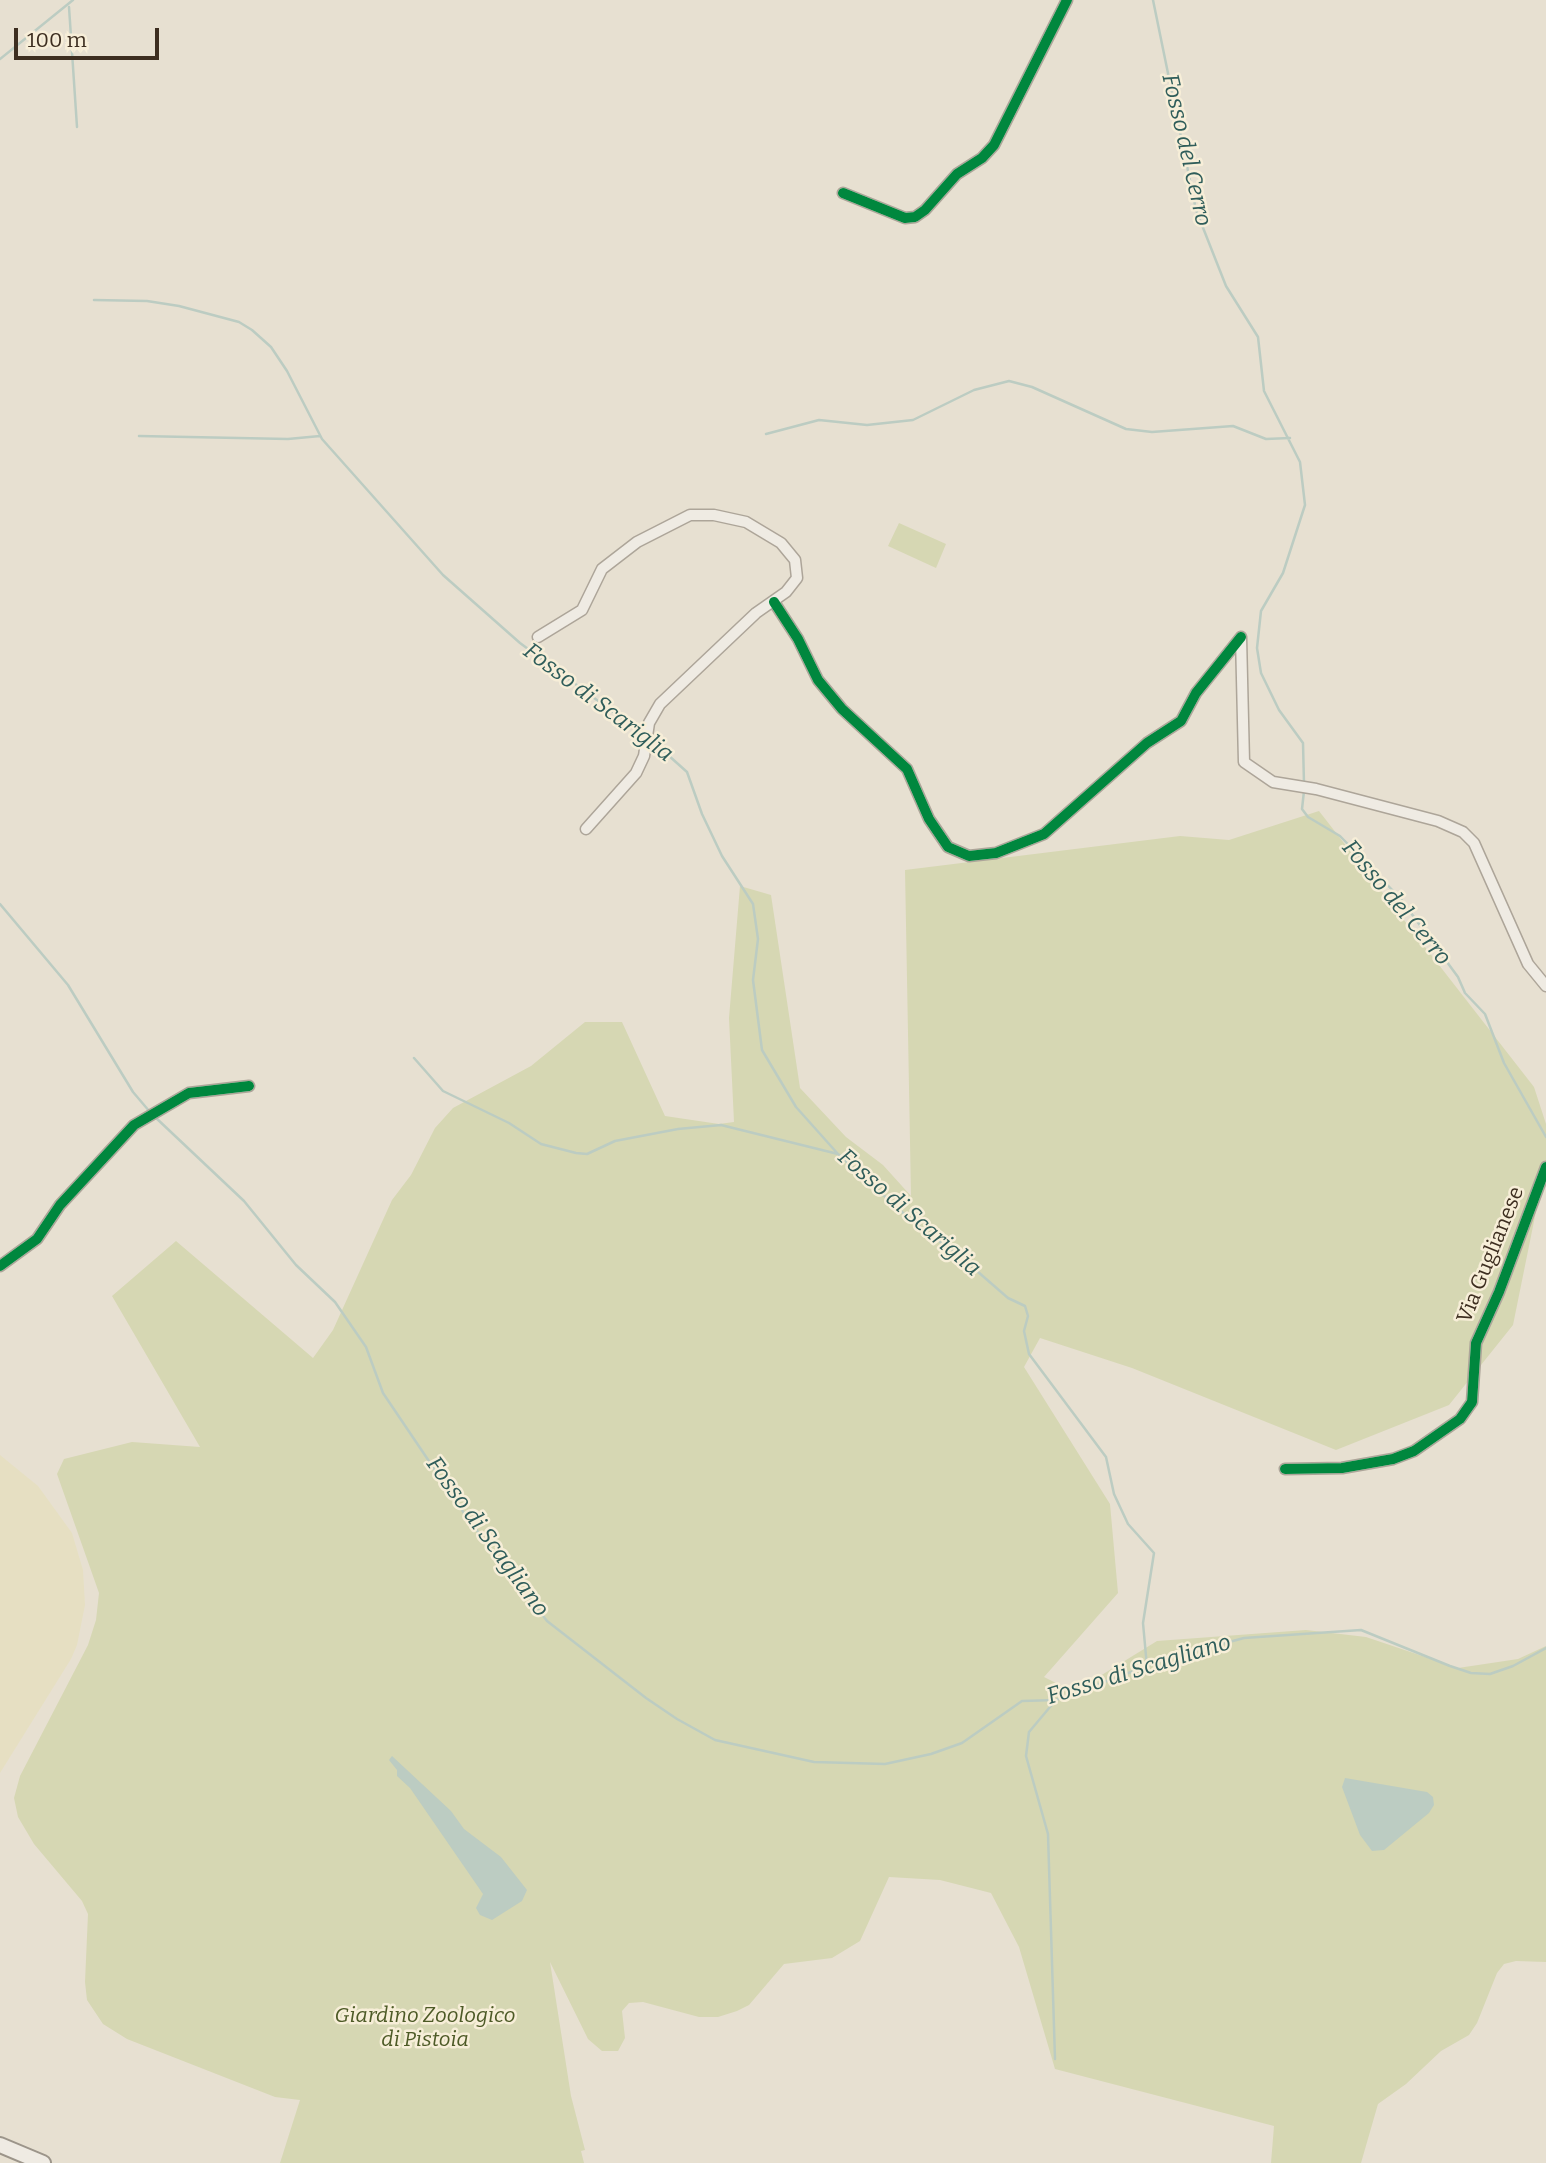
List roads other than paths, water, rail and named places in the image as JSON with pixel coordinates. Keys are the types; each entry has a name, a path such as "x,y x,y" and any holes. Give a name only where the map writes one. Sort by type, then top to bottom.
{"main road":[{"path":"0,2145 43,2163"}],"street":[{"path":"843,193 905,218 915,217 925,210 957,174 982,158 994,145 1067,0"},
{"path":"538,637 582,610 602,569 637,542 690,515 714,515 746,522 789,551 795,560 797,578 774,602 756,613 669,693 649,723 644,756 636,773 586,829"},
{"path":"774,602 798,639 818,680 842,709 907,769 929,819 948,847 969,856 996,853 1044,834 1147,743 1181,722 1196,694 1241,637 1244,762 1273,782 1330,793 1438,821 1463,832 1474,843 1528,964 1546,986"},
{"path":"0,1266 37,1239 60,1205 134,1125 189,1093 249,1086"},
{"name":"Via Guglianese","path":"1285,1469 1342,1468 1394,1459 1414,1451 1460,1419 1472,1402 1476,1343 1499,1292 1546,1167"}],"waterway":[{"path":"0,59 73,0"},
{"name":"Fosso del Cerro","path":"1153,0 1196,210 1226,286 1258,337 1264,391 1300,462 1305,505 1283,573 1261,611 1257,648 1261,673 1279,710 1303,743 1304,784"},
{"path":"69,7 77,127"},
{"name":"Fosso di Scariglia","path":"94,300 147,301 179,306 239,322 252,330 271,347 287,371 322,439 443,575 520,643 644,735"},
{"path":"766,434 819,420 867,425 913,420 974,390 1009,381 1032,387 1126,429 1152,432 1233,426 1266,439 1290,438"},
{"path":"139,436 288,439 320,436"},
{"name":"Fosso di Scariglia","path":"649,738 687,772 702,814 722,856 753,904 758,939 753,980 762,1050 796,1107 838,1154 912,1221 962,1258 1008,1298 1025,1306 1028,1316 1024,1331 1029,1354 1106,1457 1114,1494 1128,1524 1154,1553 1143,1623 1147,1667"},
{"name":"Fosso del Cerro","path":"1304,791 1302,809 1308,817 1340,836 1400,898 1458,977 1465,993 1485,1014 1504,1063 1546,1137"},
{"name":"Fosso di Scagliano","path":"0,904 68,985 133,1092 150,1112"},
{"path":"414,1058 443,1091 509,1123 541,1144 576,1153 587,1154 615,1141 678,1129 721,1125 838,1154"},
{"name":"Fosso di Scagliano","path":"155,1117 244,1201 296,1265 335,1302 366,1347 383,1393 468,1519 547,1621 646,1698 715,1740 814,1762 885,1764 931,1754 962,1743 1022,1701 1056,1700 1166,1659 1244,1638 1361,1630 1450,1666 1471,1673 1490,1674 1513,1666 1546,1648"},
{"path":"1055,1701 1029,1732 1026,1756 1048,1834 1055,2059"}],"park label":[{"name":"Giardino Zoologico di Pistoia","path":"425,2028"}]}
